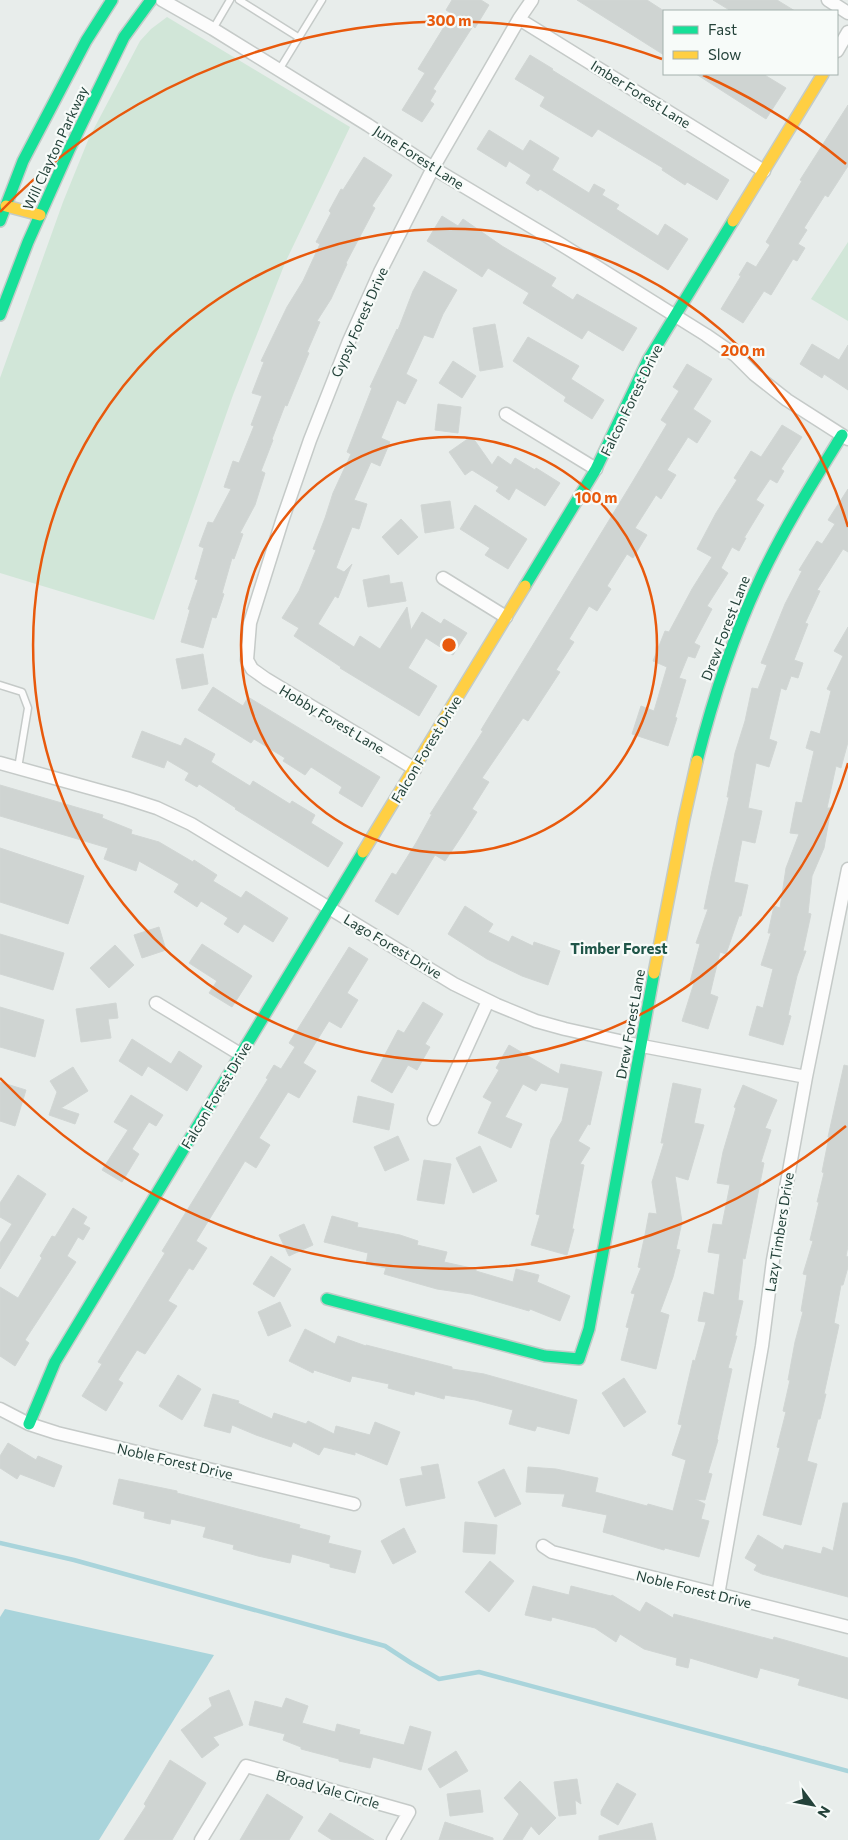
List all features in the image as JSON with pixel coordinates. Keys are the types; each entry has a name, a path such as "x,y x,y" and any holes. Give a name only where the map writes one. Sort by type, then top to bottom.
{"street":[{"name":"Will Clayton Parkway","path":"0,221 23,161 86,41 112,0"},
{"name":"Will Clayton Parkway","path":"0,315 40,215 70,148 124,37 151,0"},
{"name":"June Forest Lane","path":"162,0 214,29 433,168 675,316 735,355 754,374 787,400 845,437"},
{"name":"Gypsy Forest Drive","path":"250,666 247,660 250,623 310,440 349,341 376,280 433,168 519,19 532,0"},
{"path":"828,0 848,13"},
{"name":"Imber Forest Lane","path":"519,19 764,170"},
{"path":"838,48 848,32"},
{"name":"Falcon Forest Drive","path":"29,1424 55,1362 240,1054 596,470 648,360 822,75"},
{"path":"6,206 40,215"},
{"path":"506,414 596,470"},
{"name":"Drew Forest Lane","path":"327,1299 545,1356 579,1359 589,1329 642,1046 649,998 698,755 739,626 763,571 786,528 845,437"},
{"path":"443,578 506,617"},
{"name":"Hobby Forest Lane","path":"250,666 266,679 415,769"},
{"name":"Lago Forest Drive","path":"0,763 157,808 191,824 454,984 488,1001 536,1021 642,1046 806,1077"},
{"name":"Lazy Timbers Drive","path":"718,1595 762,1346 773,1260 806,1077 848,869"},
{"path":"434,1119 488,1001"},
{"path":"156,1003 240,1054"},
{"name":"Noble Forest Drive","path":"0,1409 29,1424 57,1433 354,1504"},
{"name":"Noble Forest Drive","path":"543,1546 552,1552 848,1627"},
{"name":"Broad Vale Circle","path":"201,1840 246,1766 410,1812 393,1840"}],"lane":[{"path":"214,29 230,0"},
{"path":"239,0 298,37"},
{"path":"279,70 322,0"},
{"path":"0,685 22,692 28,708 18,768"}],"green space":[{"path":"167,17 350,127 285,263 233,395 154,620 0,573 0,378 63,202 89,138 140,41 151,29"},
{"path":"848,242 848,321 811,299"}],"water":[{"path":"5,1609 214,1655 99,1840 0,1840 0,1617"}],"building":[{"path":"452,0 481,0 489,5 475,28 473,26 433,89 436,91 430,101 434,104 422,122 402,110 425,73 418,69 452,14 446,10"},
{"path":"577,0 647,0 663,10 663,54"},
{"path":"713,0 777,0 793,10 729,10"},
{"path":"530,55 729,180 717,200 687,182 685,185 662,170 663,168 598,129 592,137 540,106 545,97 515,79"},
{"path":"698,75 765,75 786,88 766,119"},
{"path":"848,105 848,166 828,197 825,195 804,228 807,230 798,244 805,248 797,261 793,259 771,295 764,291 743,323 721,309 741,276 739,275 747,262 756,267 770,245 766,242 802,181 800,180"},
{"path":"489,130 523,151 530,140 559,158 552,170 589,193 594,184 605,190 602,195 619,205 616,209 658,236 665,224 688,239 668,270 540,189 538,191 526,183 531,175 509,161 506,167 477,149"},
{"path":"364,157 392,175 372,206 375,208 346,263 331,299 317,321 320,322 307,352 309,353 272,439 261,471 265,473 255,505 240,533 243,534 234,559 232,558 222,593 224,594 216,618 212,617 203,648 181,642 190,610 188,609 198,580 195,579 204,548 199,546 208,522 213,523 231,489 224,487 233,461 239,463 254,426 251,425 262,396 252,393 264,362 261,361 320,244 316,242 331,213 329,211 341,189 343,190"},
{"path":"442,216 458,226 463,219 502,246 556,278 551,286 573,300 577,294 637,328 623,351 588,330 582,339 523,303 529,293 488,268 482,277 427,241"},
{"path":"424,271 457,290 443,314 433,338 424,335 406,374 417,380 405,404 397,400 381,438 390,442 380,466 371,462 354,500 367,504 359,529 352,527 336,568 344,572 352,564 338,598 335,596 318,624 354,647 360,636 380,649 407,607 411,630 422,612 441,624 444,619 467,633 453,655 426,638 408,668 437,686 419,716 340,668 294,636 299,628 282,618 299,591 316,550 313,549 333,493 351,454 347,452 372,388 370,387 398,330 413,291"},
{"path":"495,324 503,367 480,371 473,328"},
{"path":"528,337 579,366 571,379 604,400 592,419 564,401 566,397 513,361"},
{"path":"812,344 839,360 848,345 848,390 824,374 822,378 800,364"},
{"path":"453,361 476,376 462,398 439,383"},
{"path":"687,364 712,379 693,409 711,421 697,443 688,437 667,470 676,475 661,499 656,495 635,528 647,535 633,558 627,554 607,586 611,589 597,611 589,606 569,639 574,642 556,670 560,672 528,721 523,718 482,778 489,782 472,809 477,812 445,861 435,855 398,915 375,901 392,873 396,875 416,843 432,814 430,814 483,731 481,730 667,424 661,420 679,391 673,387"},
{"path":"438,404 461,407 458,433 435,430"},
{"path":"782,425 802,437 781,469 784,471 777,483 770,479 756,500 764,505 744,538 746,538 739,551 732,547 721,568 728,573 707,606 712,609 694,643 700,646 695,658 688,656 679,678 686,680 668,746 632,734 641,706 654,711 667,667 653,661 665,631 669,632 712,557 697,549 716,513 737,480 734,478 751,451 761,457"},
{"path":"469,438 473,438 492,465 498,456 511,465 515,458 560,483 545,506 516,488 509,500 496,491 499,487 472,470 465,475 449,452"},
{"path":"848,489 848,552 843,549 817,590 820,591 805,623 808,624 794,660 803,663 798,678 791,676 786,690 781,688 769,739 777,742 769,767 756,763 748,808 762,811 755,843 742,840 734,882 748,885 741,916 739,916 726,954 720,952 710,994 718,997 708,1029 682,1021 694,983 690,982 700,944 696,943 708,909 704,909 729,797 727,797 735,753 745,721 752,688 758,689 767,665 761,663 785,604 802,571 799,570 817,541 822,544 835,524 828,520"},
{"path":"450,501 454,528 425,533 421,505"},
{"path":"475,505 527,539 508,569 485,555 490,548 460,529"},
{"path":"401,519 418,537 398,555 382,537"},
{"path":"389,575 390,584 402,582 406,601 368,607 363,580"},
{"path":"848,627 848,742 841,768 836,766 827,808 831,808 824,848 812,876 808,913 811,914 803,951 806,951 797,976 788,1015 791,1016 783,1045 749,1035 757,1006 763,1008 773,969 761,965 771,933 768,933 774,906 780,908 786,868 799,834 790,833 796,802 802,803 814,751 806,748 811,731 820,734 831,691 827,689 843,656 834,651"},
{"path":"203,654 208,684 182,689 176,659"},
{"path":"213,687 243,706 248,697 380,777 362,807 339,793 342,787 311,767 305,775 283,761 285,758 254,739 251,743 198,710"},
{"path":"142,731 181,746 185,738 215,754 211,762 250,786 253,781 290,804 292,801 315,815 311,823 343,843 328,867 235,809 199,784 197,787 185,780 189,773 167,760 164,768 132,757"},
{"path":"0,785 103,815 102,818 132,830 131,834 159,842 193,862 194,860 217,875 213,881 241,898 246,891 288,918 273,942 244,924 238,933 224,924 228,918 201,901 197,907 174,892 179,884 139,861 136,871 104,859 108,848 0,816"},
{"path":"0,848 84,876 68,924 0,902"},
{"path":"465,906 493,924 488,932 509,942 512,936 533,946 534,942 560,951 548,985 522,976 487,959 448,934"},
{"path":"159,927 166,950 142,958 134,935"},
{"path":"0,934 64,953 53,990 0,974"},
{"path":"202,944 252,976 232,1007 209,993 217,981 189,963"},
{"path":"115,945 134,965 109,988 90,968"},
{"path":"349,947 368,959 347,993 358,1000 341,1028 329,1021 303,1063 316,1071 299,1098 288,1092 259,1138 270,1145 256,1168 245,1161 196,1241 207,1248 193,1270 189,1268 168,1301 177,1306 145,1354 137,1350 118,1380 123,1383 106,1411 82,1396 102,1364 98,1362 165,1253 162,1251 268,1079 266,1078 274,1065 281,1069 295,1047 289,1043"},
{"path":"423,1002 443,1014 425,1044 430,1047 417,1070 408,1065 392,1093 371,1081 398,1030 404,1033"},
{"path":"116,1003 118,1018 108,1019 111,1038 81,1042 76,1009"},
{"path":"0,1007 44,1020 35,1057 0,1047"},
{"path":"132,1039 171,1064 179,1051 202,1066 187,1091 148,1066 142,1076 119,1061"},
{"path":"509,1045 559,1074 561,1064 602,1072 590,1125 588,1124 578,1141 590,1148 580,1164 584,1165 572,1229 574,1229 567,1255 531,1245 540,1215 536,1214 551,1139 562,1121 569,1088 541,1083 536,1091 523,1084 505,1117 522,1124 511,1148 478,1133 492,1102 483,1097 499,1070 496,1068"},
{"path":"844,1065 848,1066 848,1246 846,1256 848,1257 848,1267 843,1285 841,1285 834,1323 839,1325 824,1394 826,1394 807,1461 817,1464 801,1525 763,1515 780,1448 777,1447 786,1412 783,1411 790,1380 788,1380 803,1312 801,1311 807,1275 803,1274 813,1241 810,1240 819,1202 817,1202 824,1173 822,1172 828,1137"},
{"path":"73,1067 88,1091 61,1108 79,1114 75,1124 49,1115 57,1092 50,1081"},
{"path":"0,1082 26,1090 15,1126 0,1121"},
{"path":"673,1083 701,1089 694,1123 704,1125 688,1180 675,1176 682,1222 676,1249 680,1250 673,1277 660,1312 669,1315 656,1369 621,1360 629,1328 626,1327 635,1294 631,1293 641,1268 638,1267 649,1213 657,1214 652,1182 664,1143 661,1143"},
{"path":"743,1085 777,1100 765,1128 771,1130 761,1162 764,1163 745,1259 743,1258 738,1300 743,1301 735,1336 737,1336 728,1368 732,1369 718,1440 708,1473 712,1474 705,1500 695,1499 705,1504 701,1519 709,1521 699,1557 665,1548 664,1550 603,1532 607,1515 562,1506 565,1494 526,1492 528,1467 556,1469 598,1478 595,1492 673,1511 686,1460 672,1455 682,1425 678,1424 693,1360 695,1361 706,1322 698,1321 704,1292 714,1295 720,1254 708,1252 713,1224 722,1225 730,1185 717,1183 723,1152 736,1108 734,1107"},
{"path":"131,1095 163,1115 156,1126 149,1122 132,1149 139,1154 122,1182 102,1170 128,1130 114,1122"},
{"path":"358,1096 394,1104 389,1130 353,1122"},
{"path":"398,1136 409,1160 385,1171 374,1147"},
{"path":"480,1146 497,1181 473,1193 456,1158"},
{"path":"424,1160 451,1164 444,1204 417,1200"},
{"path":"18,1175 46,1194 0,1269 0,1243 12,1224 0,1217 0,1203"},
{"path":"73,1208 87,1217 83,1224 90,1228 83,1240 78,1237 67,1256 76,1262 25,1340 29,1343 15,1366 0,1356 0,1287 18,1298 42,1258 40,1256 52,1236 55,1237"},
{"path":"332,1216 358,1223 357,1227 400,1235 418,1241 417,1245 447,1252 444,1262 476,1269 476,1271 513,1282 516,1269 539,1275 537,1282 570,1296 560,1321 530,1309 529,1311 471,1294 437,1289 384,1274 386,1268 366,1264 368,1253 324,1242"},
{"path":"304,1224 313,1245 289,1256 279,1235"},
{"path":"271,1256 291,1269 274,1297 253,1284"},
{"path":"280,1302 291,1326 268,1336 258,1312"},
{"path":"305,1329 335,1344 338,1336 366,1346 452,1367 452,1369 484,1374 577,1400 569,1434 537,1426 535,1431 509,1424 513,1410 475,1400 445,1395 444,1399 415,1391 414,1395 388,1388 389,1384 352,1376 350,1382 314,1370 313,1373 289,1361"},
{"path":"178,1375 201,1389 182,1420 159,1406"},
{"path":"624,1378 646,1412 624,1427 602,1393"},
{"path":"213,1394 239,1401 238,1403 272,1419 274,1413 306,1424 308,1421 334,1434 336,1426 370,1435 375,1422 400,1432 387,1465 355,1452 355,1455 324,1447 319,1455 293,1442 291,1447 232,1425 230,1433 204,1426"},
{"path":"8,1443 36,1460 38,1456 62,1466 54,1487 20,1474 17,1479 0,1468 0,1456"},
{"path":"438,1464 445,1498 406,1506 400,1479 423,1475 421,1467"},
{"path":"504,1469 521,1504 495,1517 478,1482"},
{"path":"119,1479 177,1491 177,1493 300,1525 299,1528 330,1536 328,1543 361,1551 355,1573 292,1554 290,1563 258,1556 233,1549 234,1545 203,1537 206,1527 171,1519 170,1524 144,1518 145,1512 113,1504"},
{"path":"843,1503 848,1503 848,1597 762,1574 754,1570 757,1565 745,1558 758,1535 783,1550 785,1545 821,1554 823,1547 833,1551"},
{"path":"465,1522 497,1525 495,1554 463,1552"},
{"path":"404,1528 416,1552 393,1564 381,1541"},
{"path":"490,1561 514,1581 489,1612 465,1592"},
{"path":"533,1586 569,1595 571,1586 612,1595 640,1612 646,1602 673,1618 674,1614 773,1640 774,1637 848,1658 848,1699 798,1685 800,1679 760,1668 757,1678 690,1658 688,1668 676,1665 677,1658 644,1649 620,1634 616,1642 595,1628 552,1617 551,1621 525,1615"},
{"path":"229,1690 243,1725 213,1737 219,1745 202,1758 181,1730 212,1706 209,1698"},
{"path":"286,1698 308,1706 302,1723 335,1732 337,1724 360,1730 359,1734 404,1745 410,1726 431,1732 421,1770 373,1757 370,1768 339,1761 339,1759 301,1749 301,1747 283,1740 285,1734 249,1725 255,1701 282,1708"},
{"path":"456,1751 468,1771 440,1788 428,1769"},
{"path":"170,1760 206,1783 172,1840 124,1840 146,1806 144,1804"},
{"path":"577,1779 581,1804 575,1800 576,1814 559,1816 554,1782"},
{"path":"520,1781 556,1818 539,1835 531,1826 522,1840 503,1840 519,1814 504,1798"},
{"path":"617,1783 636,1794 618,1825 601,1815 601,1811"},
{"path":"480,1790 483,1812 450,1816 447,1794"},
{"path":"267,1794 303,1817 289,1840 240,1840"},
{"path":"330,1813 374,1840 332,1840 318,1831"},
{"path":"445,1822 493,1838 493,1840 439,1840"},
{"path":"652,1823 656,1840 599,1840 599,1836"}],"waterway":[{"path":"0,1543 74,1560 385,1646 439,1679 479,1672 848,1771"}],"traffic: fast":[{"path":"0,221 23,161 86,41 112,0"},
{"path":"0,315 28,242 70,148 124,37 151,0"},
{"path":"525,586 596,469 648,360 733,221"},
{"path":"697,761 724,668 751,599 789,523 842,435"},
{"path":"29,1424 55,1362 363,852"},
{"path":"327,1299 545,1356 579,1359 589,1329 654,973"}],"traffic: slow":[{"path":"733,221 822,75"},
{"path":"6,206 40,215"},
{"path":"363,852 525,586"},
{"path":"654,973 697,761"}],"district":[{"name":"Timber Forest","path":"619,948"}]}
